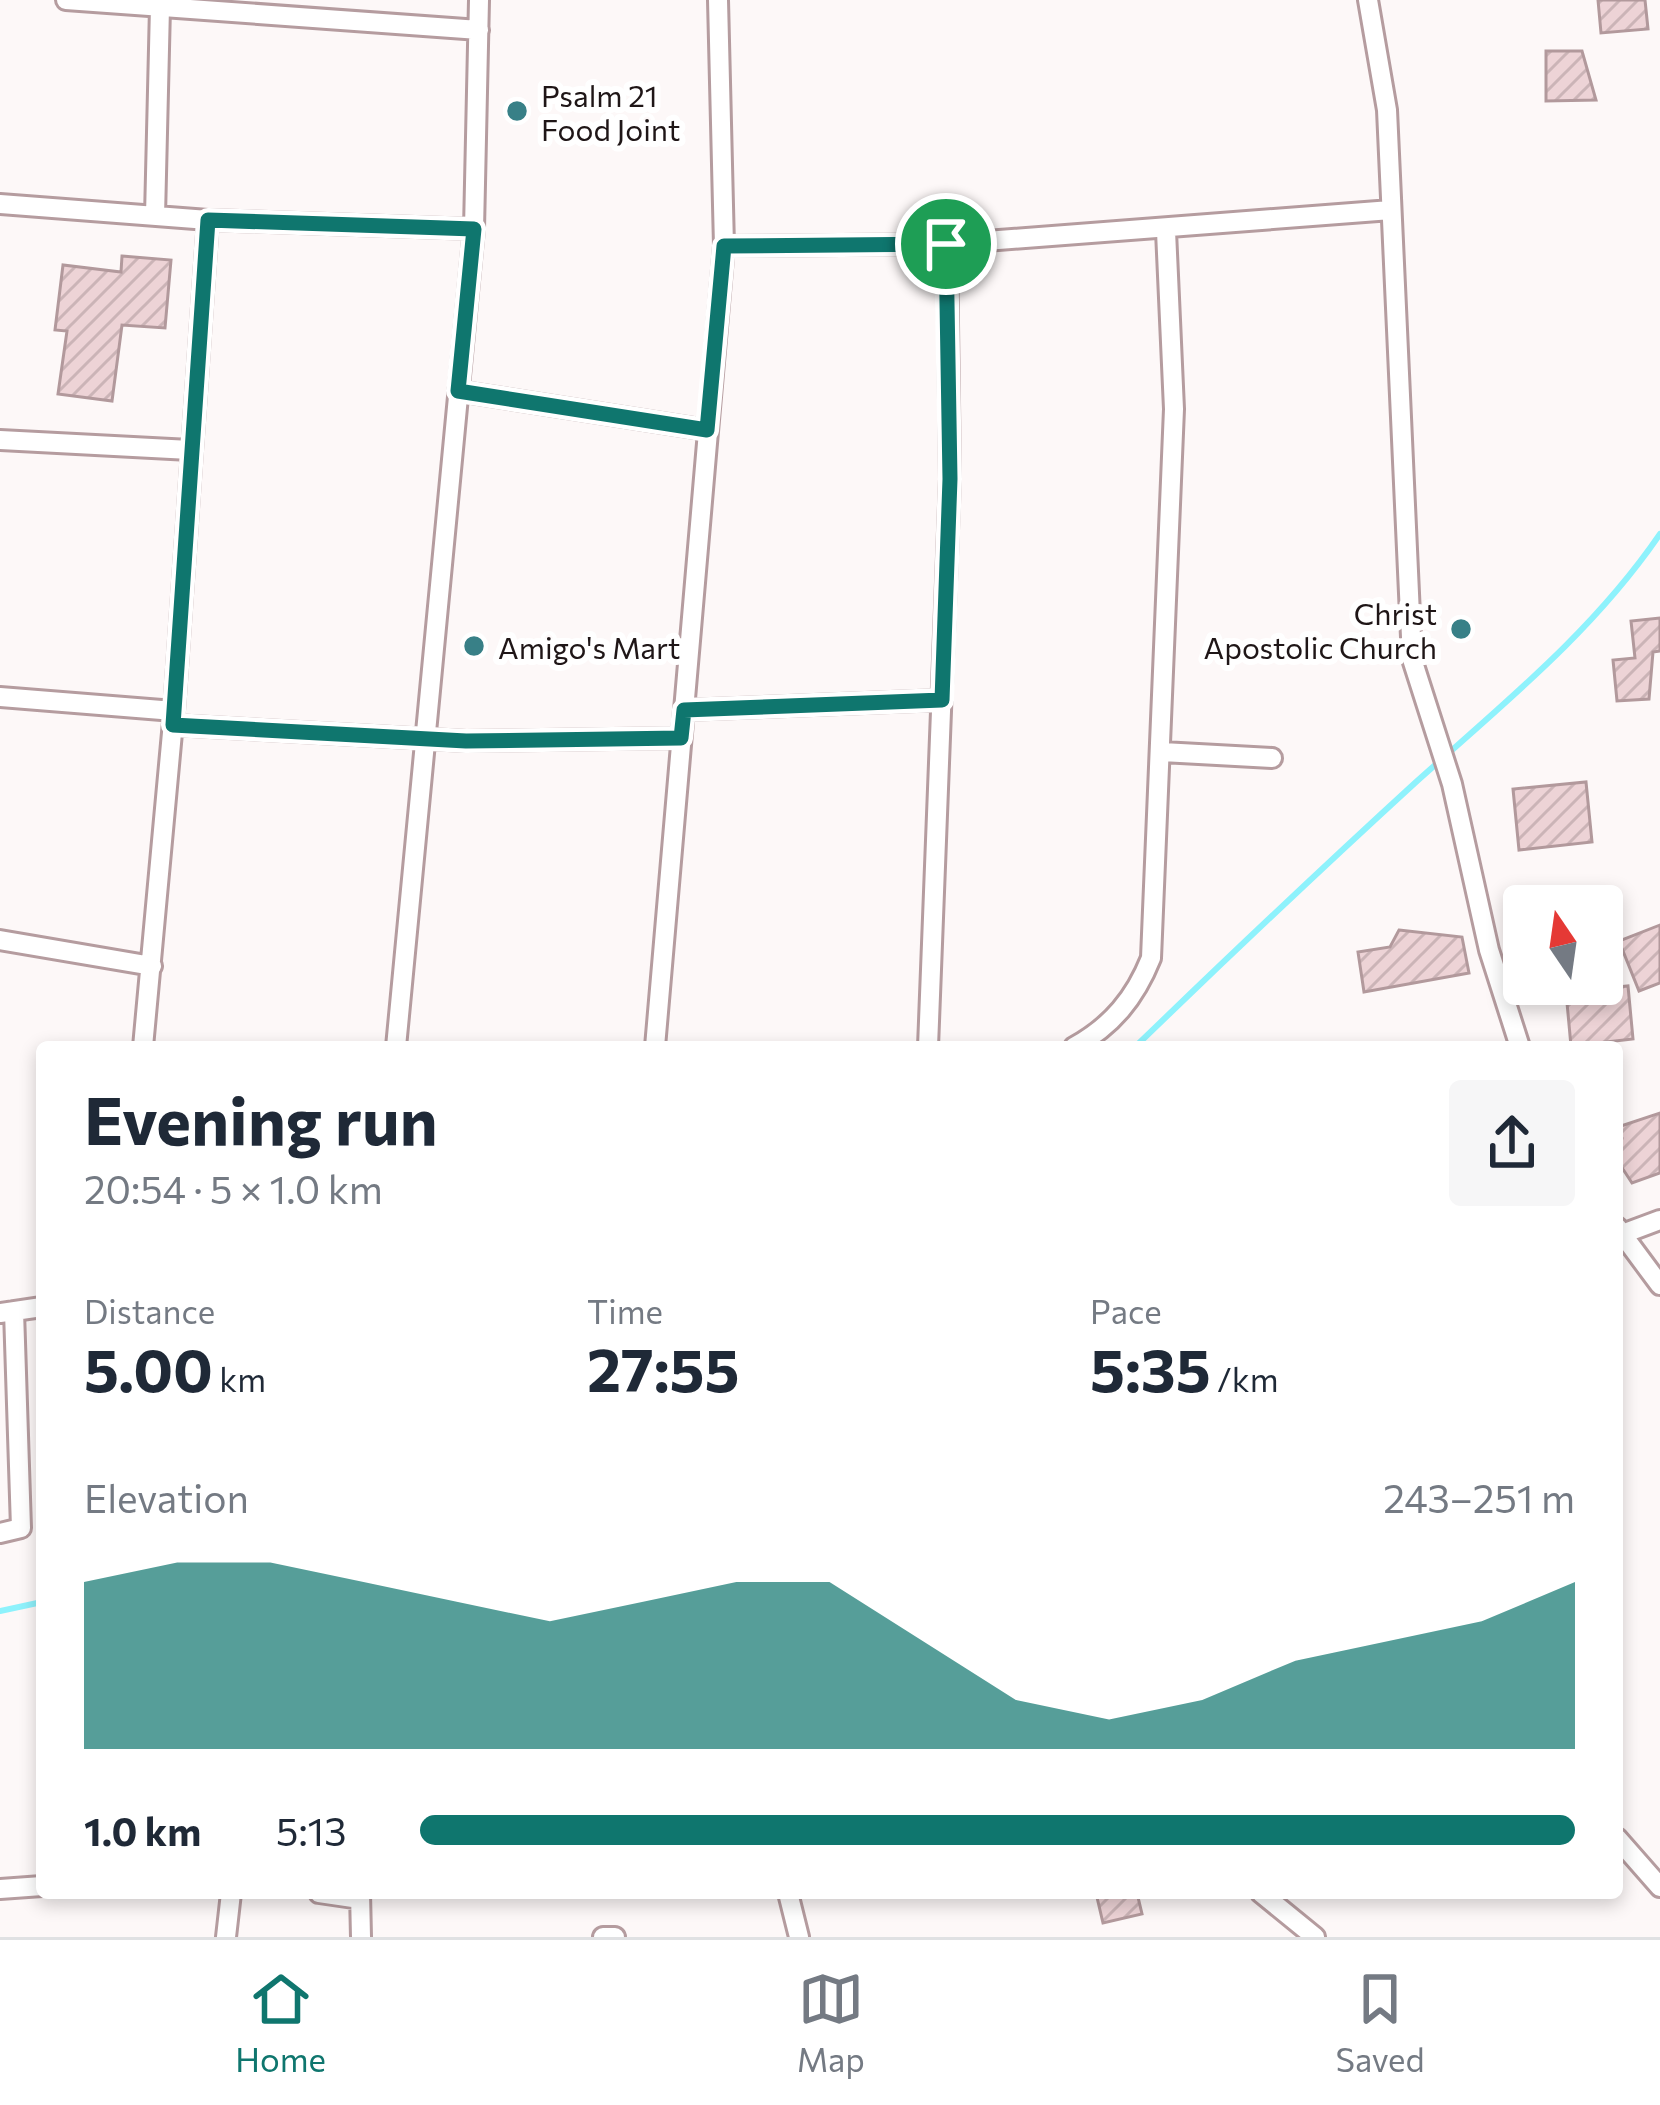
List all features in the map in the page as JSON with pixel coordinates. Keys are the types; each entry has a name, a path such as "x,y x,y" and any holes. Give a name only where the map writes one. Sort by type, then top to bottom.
{"street":[{"path":"66,0 251,7 479,30"},
{"path":"397,1041 474,229 479,0"},
{"path":"656,1041 724,246 718,0"},
{"path":"1368,0 1384,70 1406,607 1423,707 1452,784 1489,950 1518,1041"},
{"path":"155,216 160,7"},
{"path":"0,203 208,220 474,229"},
{"path":"724,246 946,244 1166,231 1391,210"},
{"path":"144,1041 174,718 208,220"},
{"path":"1082,1041 1118,1015 1139,988 1151,958 1174,409 1166,231"},
{"path":"928,1041 950,479 946,244"},
{"path":"458,391 707,430"},
{"path":"0,440 190,450"},
{"path":"0,697 174,718 425,736 568,742 681,738"},
{"path":"684,710 942,700"},
{"path":"1162,752 1272,758"},
{"path":"0,940 152,966"},
{"path":"1623,1232 1660,1220"},
{"path":"1623,1238 1660,1285"},
{"path":"7,1312 21,1528"},
{"path":"0,1533 36,1527"},
{"path":"1623,1845 1660,1887"},
{"path":"0,1889 36,1886"},
{"path":"226,1937 230,1899"},
{"path":"360,1899 361,1937"},
{"path":"790,1899 799,1937"},
{"path":"1268,1899 1315,1937"},
{"path":"604,1937 615,1937"}],"building":[{"path":"1598,0 1645,0 1648,29 1601,33"},
{"path":"1546,51 1582,51 1596,100 1546,101"},
{"path":"122,256 171,260 165,328 122,325 112,401 58,394 67,331 55,330 63,265 121,272"},
{"path":"1660,618 1660,651 1653,652 1649,699 1617,701 1613,660 1635,658 1631,621"},
{"path":"1586,782 1592,842 1519,850 1513,789"},
{"path":"1660,925 1660,983 1639,991 1623,939"},
{"path":"1399,930 1462,937 1469,973 1364,992 1358,952 1390,947"},
{"path":"1623,986 1628,986 1633,1039 1571,1041 1567,1005 1623,1005"},
{"path":"1660,1113 1660,1173 1632,1183 1623,1169 1623,1125"},
{"path":"1097,1899 1138,1899 1142,1914 1103,1923"}],"waterway":[{"path":"1141,1041 1345,847 1546,666 1606,603 1660,534"},
{"path":"0,1611 36,1603"}],"place":[{"name":"Psalm 21 Food Joint","path":"517,111"},
{"name":"Christ Apostolic Church","path":"1461,629"},
{"name":"Amigo's Mart","path":"474,646"}],"route":[{"path":"208,220 474,229 458,391 707,430 724,246 946,244 950,479 942,700 684,710 681,738 568,742 173,725 208,220"}]}
